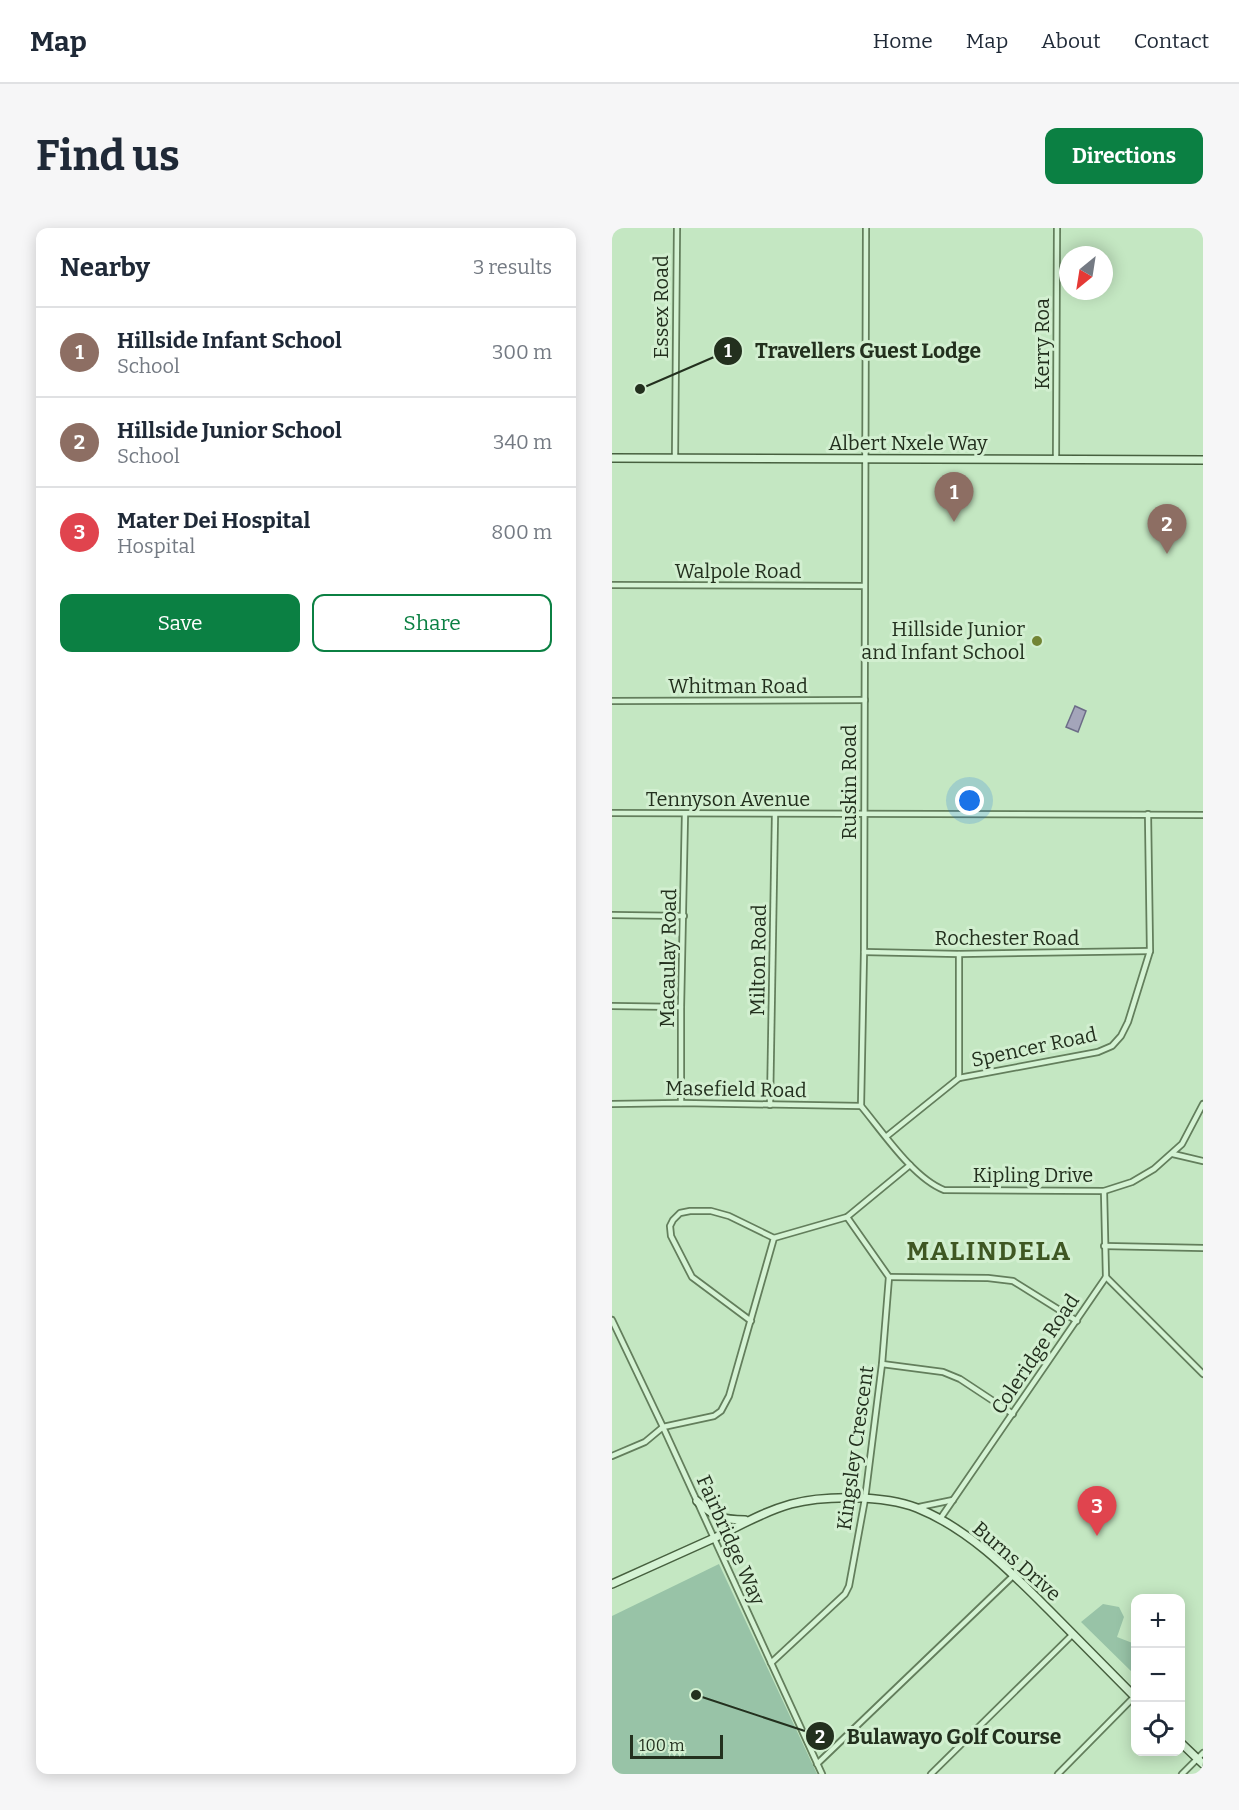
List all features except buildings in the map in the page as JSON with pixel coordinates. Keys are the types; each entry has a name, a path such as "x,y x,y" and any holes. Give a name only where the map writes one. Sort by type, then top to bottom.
{"main road":[{"name":"Albert Nxele Way","path":"612,458 1203,460"},
{"name":"Burns Drive","path":"612,1584 714,1538 748,1520 792,1504 819,1499 865,1499 916,1508 940,1520 982,1548 1014,1575 1131,1693"},
{"path":"697,1501 720,1518 748,1520"},
{"path":"1185,1746 1201,1758"}],"street":[{"name":"Essex Road","path":"675,458 677,228"},
{"name":"Ruskin Road","path":"861,1106 864,952 866,228"},
{"name":"Kerry Roa","path":"1056,460 1057,228"},
{"name":"Walpole Road","path":"612,585 864,586"},
{"name":"Whitman Road","path":"612,701 865,700"},
{"name":"Tennyson Avenue","path":"612,813 1203,815"},
{"name":"Macaulay Road","path":"681,1102 685,814"},
{"name":"Spencer Road","path":"887,1136 959,1078 1098,1052 1112,1046 1121,1036 1128,1022 1150,951 1148,814"},
{"name":"Milton Road","path":"770,1105 775,815"},
{"path":"612,915 684,916"},
{"name":"Rochester Road","path":"864,952 959,954 1150,951"},
{"path":"959,954 959,1078"},
{"path":"612,1006 681,1007"},
{"name":"Masefield Road","path":"612,1104 681,1102 861,1106"},
{"name":"Kipling Drive","path":"861,1106 910,1165 936,1186 949,1190 1104,1191 1132,1182 1173,1154 1189,1133 1203,1104"},
{"path":"1173,1154 1203,1161"},
{"path":"751,1321 692,1277 671,1236 670,1226 680,1213 711,1211 729,1216 774,1238 847,1217 910,1165"},
{"path":"1104,1191 1106,1277 1203,1374"},
{"path":"847,1217 889,1277 988,1278 1013,1281 1077,1321"},
{"path":"612,1456 645,1442 663,1427 714,1416 721,1411 729,1396 774,1238"},
{"path":"1104,1246 1203,1248"},
{"name":"Kingsley Crescent","path":"771,1664 845,1594 849,1586 865,1499 882,1364 889,1277"},
{"name":"Coleridge Road","path":"940,1520 1106,1277"},
{"name":"Fairbridge Way","path":"612,1320 822,1774"},
{"path":"882,1364 943,1372 960,1379 1013,1414"},
{"path":"916,1508 953,1500"},
{"path":"817,1764 1014,1575"},
{"path":"932,1774 1073,1634"},
{"path":"1058,1774 1131,1701"},
{"path":"1182,1774 1201,1758"}],"green space":[{"path":"719,1564 817,1774 612,1774 612,1616"},
{"path":"1103,1604 1119,1607 1124,1617 1117,1637 1131,1642 1131,1671 1081,1622"}],"water":[{"path":"1075,706 1086,711 1078,732 1066,727"}],"place":[{"name":"Travellers Guest Lodge","path":"640,389"},
{"name":"Hillside Infant School","path":"954,522"},
{"name":"Hillside Junior School","path":"1167,554"},
{"name":"Hillside Junior and Infant School","path":"1037,641"},
{"name":"Mater Dei Hospital","path":"1097,1536"},
{"name":"Bulawayo Golf Course","path":"696,1695"}],"district":[{"name":"MALINDELA","path":"989,1251"}]}
